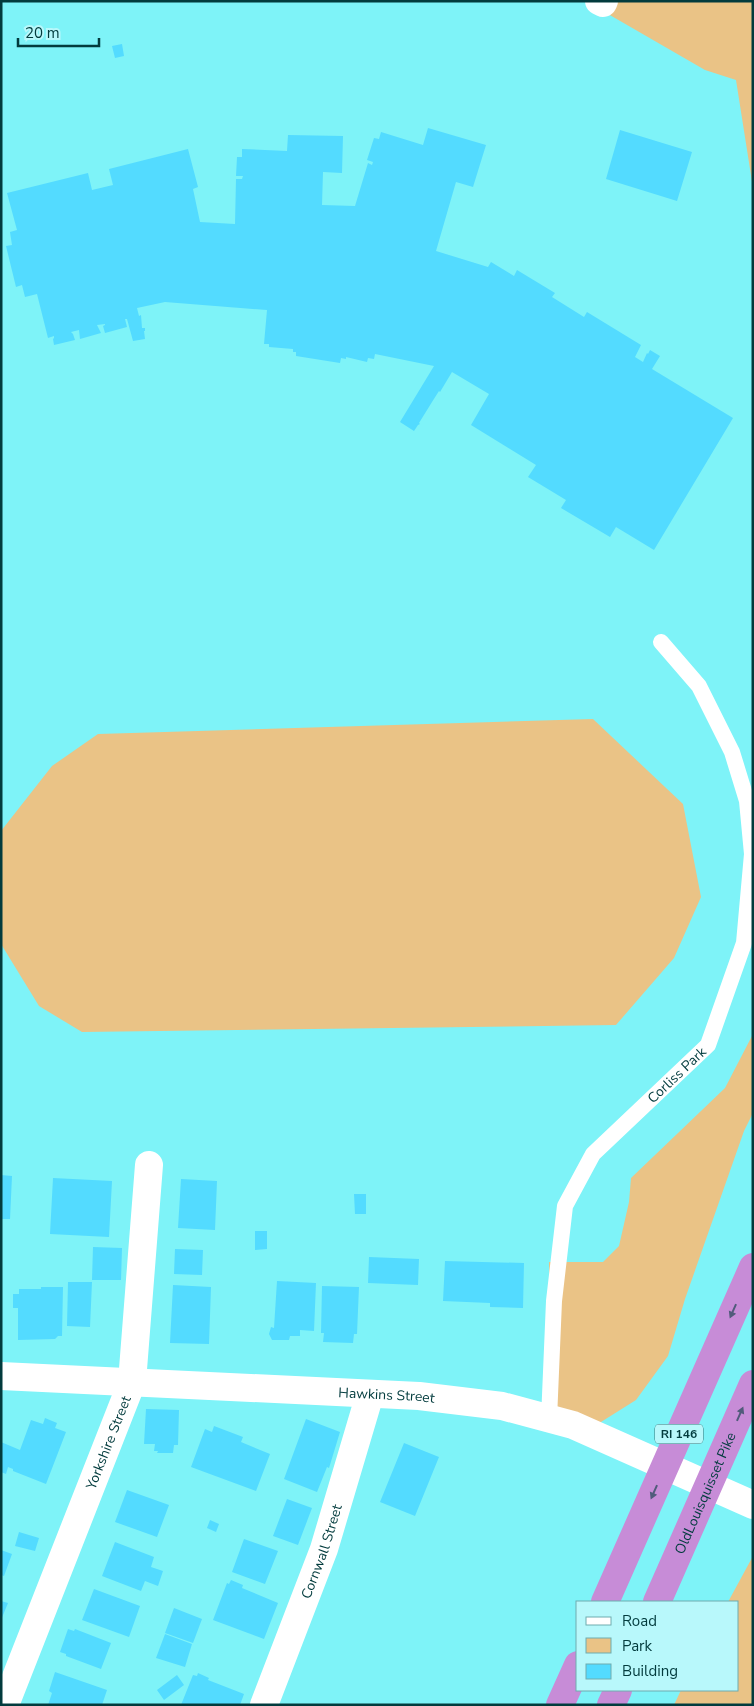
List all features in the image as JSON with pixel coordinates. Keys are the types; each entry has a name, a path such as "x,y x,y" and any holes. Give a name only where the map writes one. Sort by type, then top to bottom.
{"highway":[{"name":"RI 146","path":"605,1601 753,1266"},
{"name":"OldLouisquisset Pike","path":"656,1601 753,1384"},
{"path":"560,1705 576,1669"},
{"path":"611,1705 618,1691"}],"street":[{"name":"Yorkshire Street","path":"5,1705 132,1382 149,1165"},
{"name":"Hawkins Street","path":"1,1376 420,1396 502,1406 561,1422 753,1504"},
{"name":"Cornwall Street","path":"264,1705 324,1550 370,1394"}],"lane":[{"name":"Corliss Park","path":"561,1422 554,1301 565,1206 593,1154 708,1045 744,943 752,854 747,801 732,752 699,686 661,642"}],"green space":[{"path":"602,1 753,1 753,188 736,80 705,70 589,3"},
{"path":"593,719 683,804 701,897 674,958 616,1025 82,1032 39,1006 1,944 1,831 52,766 98,734"},
{"path":"753,1034 753,1113 744,1131 685,1299 668,1356 636,1400 593,1427 551,1411 549,1262 603,1262 619,1246 629,1202 631,1178 725,1088"},
{"path":"753,1556 753,1705 674,1705 681,1691 739,1691 739,1601 729,1601"}],"building":[{"path":"122,44 124,56 115,58 112,46"},
{"path":"428,128 486,145 473,187 456,182 436,251 488,267 491,262 514,276 517,270 555,293 552,297 584,317 587,312 641,345 635,357 643,362 650,350 660,356 652,369 733,418 654,550 616,527 610,537 561,508 566,500 528,477 536,465 471,425 489,394 452,372 414,431 400,422 434,366 375,354 374,359 368,358 367,362 346,357 346,359 341,358 340,363 296,356 296,352 293,352 293,349 269,347 269,344 264,344 267,310 165,302 137,308 139,316 141,315 142,328 145,328 145,339 133,341 127,319 125,319 127,327 105,333 103,326 105,324 97,325 101,333 80,339 79,330 71,332 75,340 54,345 54,336 48,338 37,294 25,297 22,285 16,287 6,246 12,245 10,232 17,230 7,193 88,173 92,190 113,185 109,169 188,149 198,187 193,189 200,222 235,224 236,179 242,179 243,176 236,176 237,157 242,157 242,149 287,151 288,135 343,136 342,173 323,172 322,205 355,206 368,163 372,165 373,162 367,160 374,138 379,139 381,132 423,145"},
{"path":"620,130 692,152 677,201 606,179"},
{"path":"1,1175 12,1176 10,1219 1,1219"},
{"path":"53,1178 112,1181 109,1237 50,1234"},
{"path":"181,1179 217,1181 215,1230 178,1228"},
{"path":"354,1194 366,1194 366,1214 355,1214"},
{"path":"255,1231 267,1231 267,1249 255,1250"},
{"path":"93,1247 122,1248 121,1280 92,1280"},
{"path":"175,1249 203,1250 202,1275 174,1274"},
{"path":"369,1257 419,1259 418,1285 368,1283"},
{"path":"445,1261 524,1263 523,1308 490,1307 490,1303 443,1301"},
{"path":"277,1281 316,1283 314,1331 300,1330 300,1336 290,1336 289,1340 272,1340 269,1334 271,1327 274,1328"},
{"path":"68,1282 92,1282 90,1327 67,1326"},
{"path":"173,1285 211,1287 209,1344 170,1343"},
{"path":"322,1286 359,1287 357,1334 354,1334 353,1343 323,1342 324,1333 321,1333"},
{"path":"41,1287 63,1287 62,1336 58,1336 55,1339 18,1340 18,1308 13,1308 13,1294 19,1294 19,1289 41,1289"},
{"path":"146,1409 179,1410 178,1445 174,1445 173,1453 157,1453 158,1451 154,1451 155,1444 144,1444"},
{"path":"45,1418 57,1423 55,1428 66,1432 46,1484 13,1471 13,1469 8,1467 6,1474 1,1472 1,1442 20,1450 31,1420 43,1424"},
{"path":"306,1419 340,1432 329,1468 327,1467 317,1492 284,1479"},
{"path":"214,1426 243,1437 241,1442 270,1454 256,1491 191,1467 205,1429 212,1432"},
{"path":"404,1443 439,1457 415,1516 380,1502"},
{"path":"127,1490 169,1505 157,1537 115,1522"},
{"path":"287,1499 312,1508 298,1545 273,1536"},
{"path":"210,1520 219,1524 216,1532 207,1528"},
{"path":"19,1532 39,1538 35,1551 15,1546"},
{"path":"244,1539 278,1551 265,1584 232,1572"},
{"path":"115,1542 154,1557 151,1567 163,1571 158,1586 145,1581 141,1591 102,1576"},
{"path":"1,1550 12,1554 4,1576 1,1575"},
{"path":"231,1580 243,1585 242,1588 278,1603 264,1639 213,1620 227,1583 229,1584"},
{"path":"94,1589 140,1606 129,1637 82,1620"},
{"path":"1,1601 8,1603 1,1620"},
{"path":"174,1608 202,1619 193,1643 165,1633"},
{"path":"68,1629 74,1631 75,1629 111,1643 101,1669 60,1652"},
{"path":"165,1634 192,1644 185,1667 156,1658"},
{"path":"55,1672 107,1690 102,1705 48,1705 52,1693 49,1691"},
{"path":"198,1673 209,1678 208,1680 244,1694 240,1705 181,1705 193,1675 197,1676"},
{"path":"177,1675 184,1685 164,1700 157,1690"}]}
